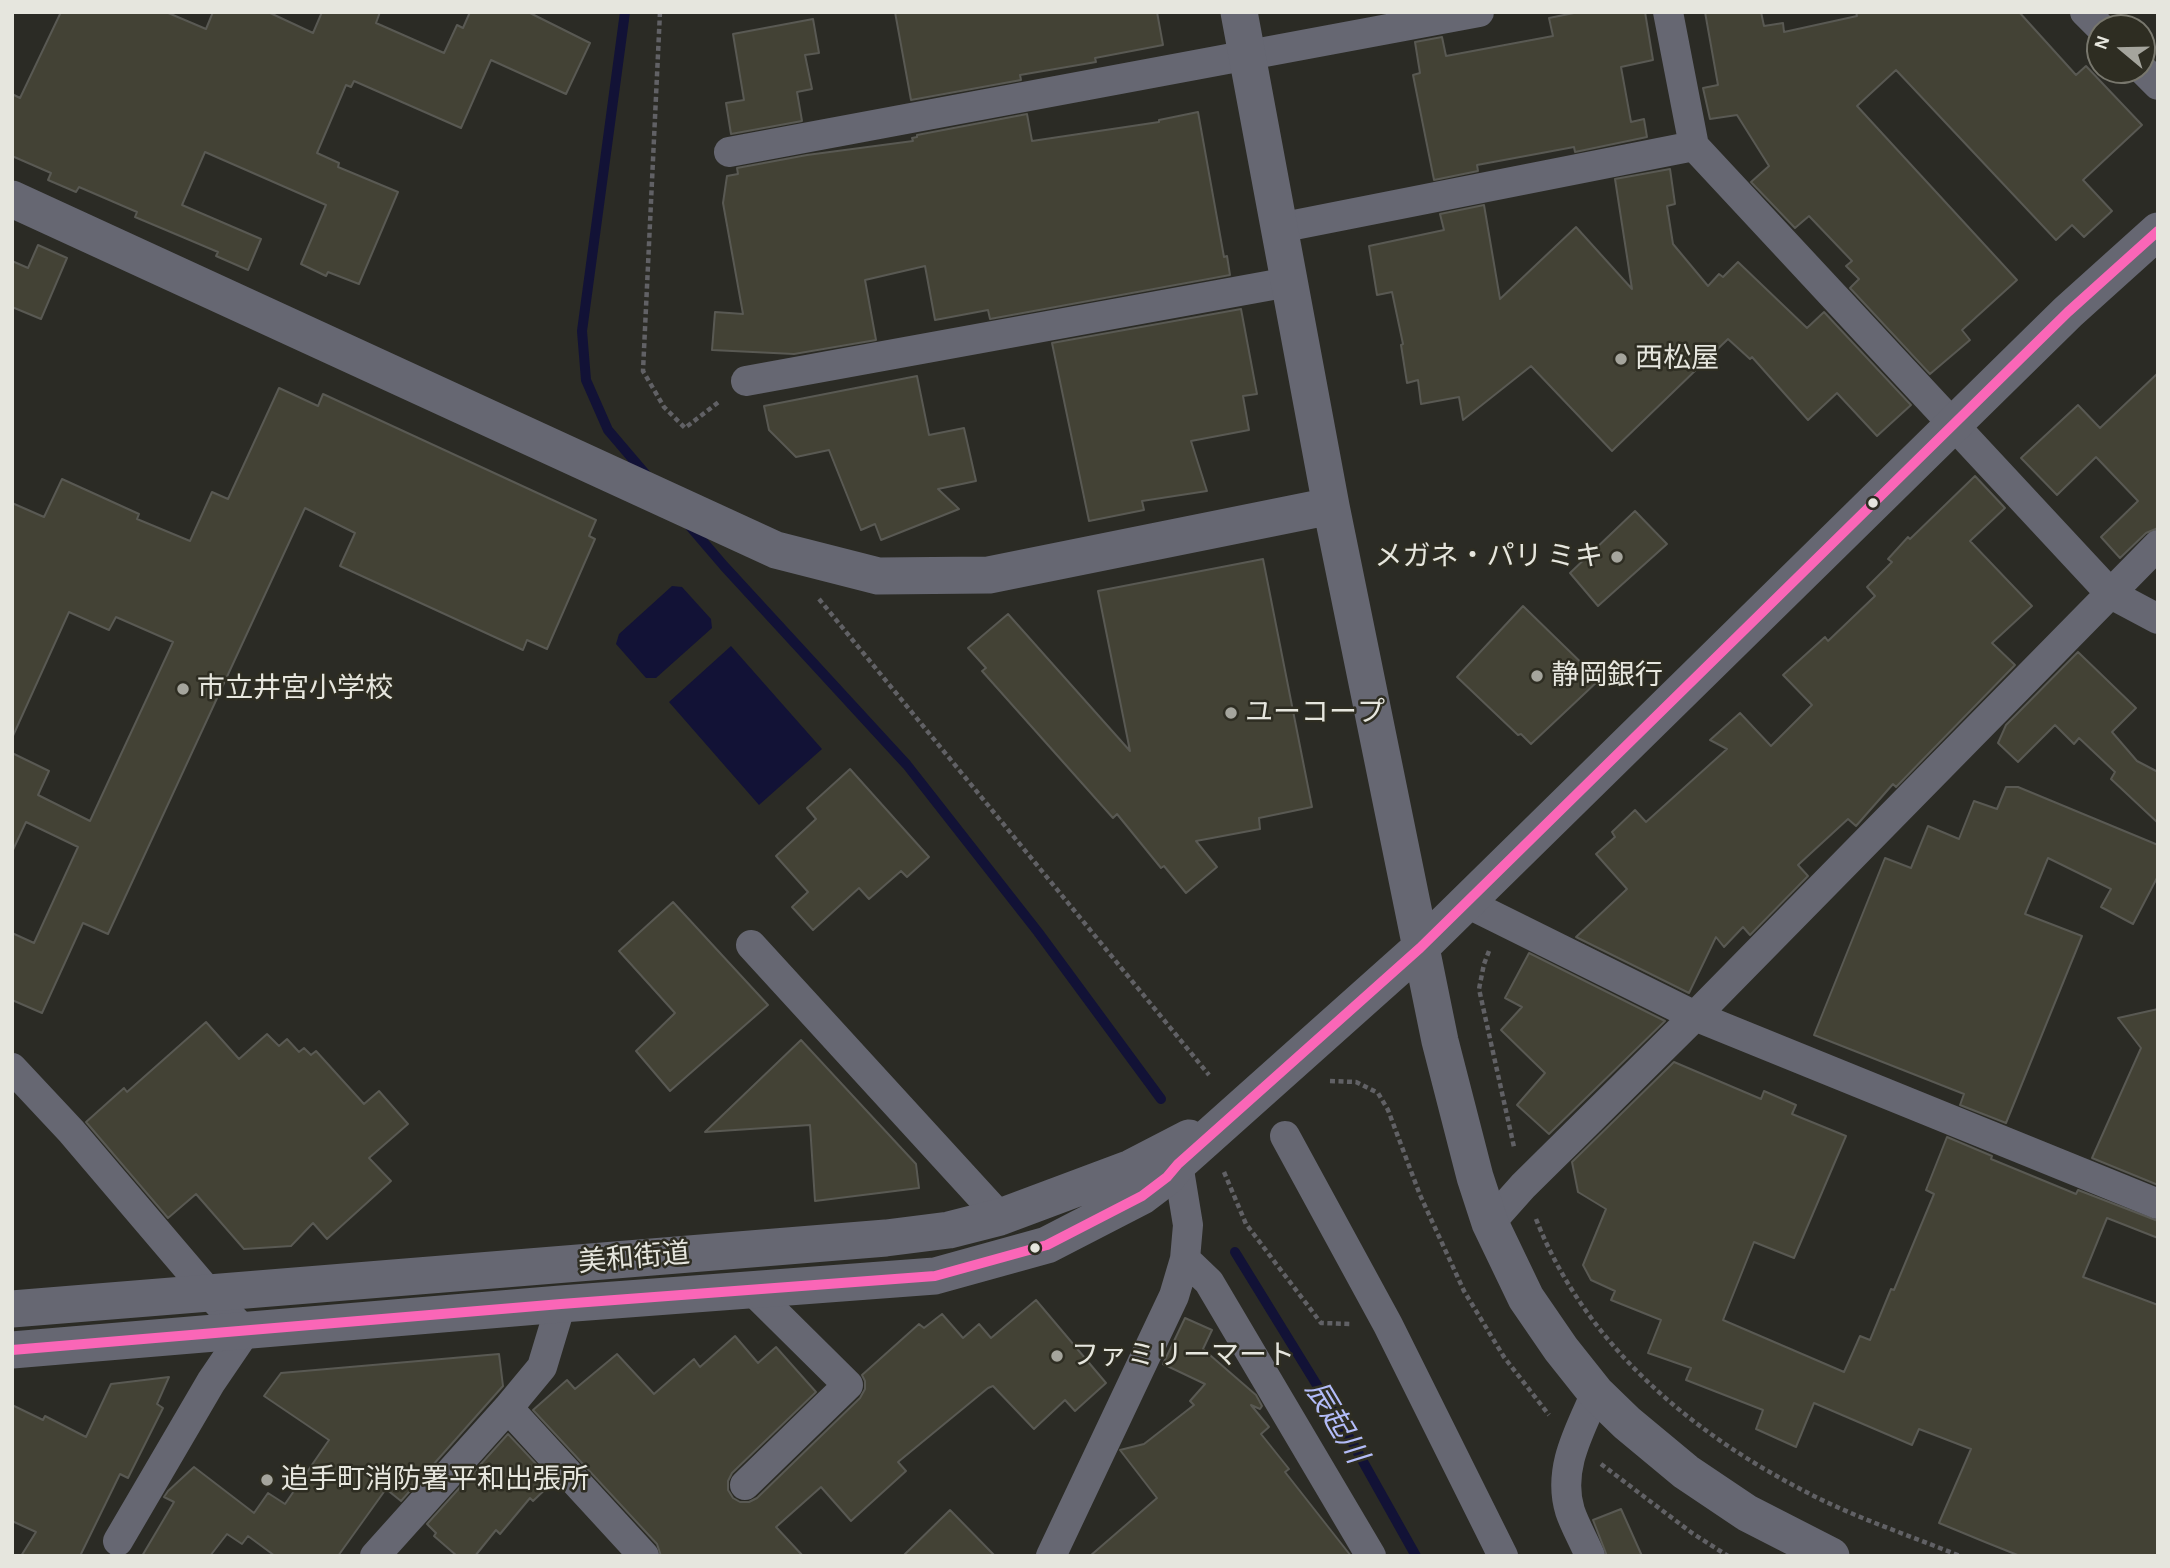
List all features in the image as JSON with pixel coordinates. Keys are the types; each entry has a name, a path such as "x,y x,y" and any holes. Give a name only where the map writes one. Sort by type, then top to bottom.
{"street":[{"path":"1239,12 1331,506 1420,948 1440,1041 1475,1177 1490,1223 1526,1298 1561,1349 1596,1392 1627,1423 1686,1472 1747,1513 1831,1556"},
{"path":"729,152 1247,57 1433,17 1479,12"},
{"path":"1668,12 1694,145 2111,594 2158,619"},
{"path":"1279,228 1694,145"},
{"path":"12,199 776,550 813,576 989,575 1331,506"},
{"name":"美和街道","path":"12,1350 935,1276 1047,1245 1142,1196 1167,1177 1178,1164 1420,948 2068,312 2158,231"},
{"path":"746,382 1289,282"},
{"path":"1490,1223 1523,1186 1695,1016 2158,545"},
{"path":"1467,903 1695,1016 2158,1204"},
{"path":"751,945 1000,1217"},
{"path":"12,1068 71,1131 245,1332 211,1382 118,1541"},
{"name":"美和街道","path":"12,1308 886,1238 949,1230 1000,1217 1131,1168 1234,1115"},
{"path":"1285,1136 1388,1325 1503,1556"},
{"path":"1051,1556 1174,1296 1185,1259 1188,1225 1178,1164"},
{"path":"1185,1259 1209,1282 1371,1556"},
{"path":"744,1485 848,1385 752,1290"},
{"path":"375,1556 542,1367 561,1304"},
{"path":"1590,1556 1570,1511 1566,1484 1570,1454 1596,1392"},
{"path":"508,1408 644,1556"}],"path":[{"path":"660,12 643,371 664,407 685,428 746,382"},
{"path":"813,576 1209,1075"},
{"path":"1324,1082 1356,1082 1378,1093 1388,1110 1420,1195 1464,1291 1504,1357 1550,1417"},
{"path":"1221,1166 1246,1224 1321,1323"},
{"path":"1596,1460 1692,1533 1728,1556"}],"shaded area":[{"path":"672,586 682,587 711,619 712,628 656,678 646,678 616,644 619,634"},
{"path":"731,646 822,749 759,805 669,702"}],"building":[{"path":"61,12 166,12 206,29 213,12 268,12 313,33 322,12 380,12 376,23 444,53 457,25 463,28 470,12 528,12 590,43 566,94 491,60 461,128 354,81 351,87 346,85 317,153 339,163 338,167 398,192 359,284 328,272 326,276 301,264 326,205 205,152 182,205 261,239 248,270 216,256 218,252 135,217 137,212 79,187 76,192 48,180 51,173 12,156 12,94 20,98"},
{"path":"895,12 1157,12 1163,45 1095,58 1096,62 1020,75 1021,80 911,100"},
{"path":"1579,12 1645,12 1653,60 1621,67 1631,122 1644,119 1647,137 1575,152 1574,147 1477,165 1478,171 1434,180 1413,75 1420,73 1415,42 1442,37 1446,56 1553,36 1549,18"},
{"path":"1705,12 1761,12 1764,26 1783,23 1784,32 1857,16 1856,12 2019,12 2076,75 2086,66 2086,84 2103,84 2142,125 2083,180 2112,211 2084,237 2072,225 2056,240 1896,70 1857,106 2017,280 1962,330 1970,340 1930,374 1850,288 1859,279 1846,266 1852,261 1809,216 1795,228 1751,182 1769,166 1737,115 1710,119 1703,88 1718,85"},
{"path":"813,19 819,53 805,55 812,89 797,92 802,121 731,134 726,103 744,100 733,34"},
{"path":"1198,112 1224,257 1227,256 1230,275 990,319 988,310 935,320 925,266 865,280 876,340 794,354 712,350 715,312 743,314 723,203 727,176 738,174 737,168 807,155 913,141 912,138 917,135 1027,114 1032,141 1159,122"},
{"path":"1670,169 1675,204 1667,206 1673,244 1708,286 1719,274 1723,277 1738,262 1807,328 1824,312 1911,405 1877,436 1837,393 1808,420 1752,357 1750,359 1728,339 1612,451 1531,366 1463,420 1459,397 1421,404 1418,380 1407,383 1403,344 1392,292 1377,295 1369,246 1444,230 1440,214 1484,205 1500,299 1576,227 1632,289 1615,179"},
{"path":"38,245 67,258 41,319 12,307 12,261 28,268"},
{"path":"1241,309 1257,394 1243,396 1249,430 1191,441 1207,491 1142,501 1144,510 1089,521 1052,343"},
{"path":"2158,373 2158,528 2146,533 2120,558 2101,537 2138,501 2096,457 2057,495 2021,458 2078,405 2100,428"},
{"path":"917,376 929,435 964,428 976,481 938,489 959,509 881,540 875,524 861,530 829,450 796,457 769,430 764,406"},
{"path":"279,388 318,406 323,394 596,520 589,536 595,539 547,649 527,640 523,650 340,566 355,533 305,508 108,934 83,923 42,1013 12,1000 12,933 34,943 78,847 26,822 12,852 12,753 49,771 38,795 90,821 173,642 116,617 109,630 69,612 12,738 12,503 44,517 62,479 139,514 137,519 190,541 212,492 228,499"},
{"path":"1975,476 2005,508 1970,541 2032,606 1992,643 2015,665 1896,787 1893,784 1856,826 1848,819 1798,865 1808,876 1750,935 1743,927 1724,947 1716,937 1689,993 1576,937 1627,889 1596,854 1615,837 1612,832 1635,810 1646,822 1727,749 1710,740 1740,713 1771,746 1812,705 1783,675 1825,637 1828,641 1875,596 1867,587 1892,562 1888,559 1908,537 1910,539"},
{"path":"1635,511 1667,544 1598,606 1570,573"},
{"path":"1263,559 1312,807 1259,818 1260,829 1196,841 1217,867 1186,893 1164,866 1161,868 1117,814 1113,818 982,671 986,668 968,648 1008,614 1130,751 1098,591"},
{"path":"1523,606 1599,680 1531,744 1457,677"},
{"path":"2078,652 2136,708 2112,732 2137,761 2158,772 2158,823 2111,779 2115,772 2079,738 2074,744 2055,725 2018,762 1998,743 2006,725"},
{"path":"850,769 929,857 907,877 901,871 869,899 859,888 813,930 792,907 808,892 776,856 816,819 807,808"},
{"path":"2006,787 2018,787 2158,845 2158,876 2133,924 2101,907 2111,889 2048,858 2025,914 2082,936 2006,1123 1960,1105 1964,1094 1814,1035 1885,858 1911,868 1928,826 1959,839 1974,801 1997,809"},
{"path":"673,902 768,1005 670,1091 636,1051 675,1013 619,951"},
{"path":"1529,953 1665,1021 1549,1134 1517,1105 1545,1073 1501,1030 1522,1007 1505,998"},
{"path":"2158,1009 2158,1185 2092,1158 2141,1048 2118,1018"},
{"path":"206,1022 239,1059 267,1034 279,1046 287,1039 299,1052 304,1048 311,1055 316,1051 364,1104 379,1091 408,1124 369,1158 391,1181 327,1239 313,1223 291,1246 244,1249 196,1194 168,1218 86,1122 124,1088 127,1092"},
{"path":"801,1040 916,1164 919,1188 815,1201 810,1125 705,1132"},
{"path":"1674,1062 1761,1099 1764,1091 1796,1105 1792,1114 1846,1136 1794,1258 1754,1242 1723,1320 1844,1372 1860,1336 1870,1340 1891,1289 1894,1290 1934,1194 1926,1190 1947,1137 1992,1156 1991,1159 2076,1194 2078,1190 2158,1221 2158,1238 2107,1218 2083,1277 2158,1305 2158,1556 2020,1556 1939,1523 1971,1449 1919,1429 1912,1445 1814,1403 1796,1447 1756,1429 1763,1410 1686,1380 1691,1368 1648,1353 1661,1320 1611,1300 1615,1291 1591,1280 1583,1265 1606,1209 1578,1192 1572,1162"},
{"path":"1036,1300 1106,1383 1075,1411 1065,1400 1034,1429 993,1386 988,1388 898,1462 906,1471 851,1521 821,1487 776,1527 803,1556 661,1556 657,1544 533,1410 567,1380 575,1389 617,1354 654,1394 694,1359 700,1367 735,1336 758,1363 776,1347 816,1392 732,1473 728,1490 733,1498 740,1502 749,1502 757,1498 860,1398 865,1389 862,1375 919,1324 924,1328 942,1314 963,1338 979,1324 991,1338"},
{"path":"1185,1318 1212,1330 1203,1349 1256,1395 1262,1406 1260,1409 1251,1405 1269,1427 1261,1434 1289,1469 1285,1472 1351,1556 1090,1556 1157,1498 1120,1450 1144,1444 1194,1405 1190,1401 1205,1384 1163,1364"},
{"path":"499,1354 503,1386 401,1501 386,1489 338,1556 275,1556 248,1536 242,1544 227,1534 210,1556 142,1556 174,1502 164,1497 194,1467 254,1513 268,1493 285,1504 329,1440 264,1396 281,1373"},
{"path":"169,1377 157,1404 163,1408 128,1478 120,1474 80,1556 21,1556 36,1532 12,1521 12,1405 43,1420 45,1416 86,1437 111,1384"},
{"path":"508,1434 553,1482 533,1501 530,1498 500,1534 496,1530 475,1556 457,1556 434,1536 436,1533 427,1524"},
{"path":"1621,1509 1642,1556 1607,1556 1593,1520"},
{"path":"950,1510 995,1556 903,1556"}],"waterway":[{"path":"625,12 582,331 586,380 608,430 648,477"},
{"path":"688,524 907,765 1038,932 1161,1099"},
{"name":"辰起川","path":"1235,1252 1352,1442 1416,1556"}],"transit line":[{"path":"12,1350 935,1276 1047,1245 1142,1196 1167,1177 1178,1164 1420,948 2068,312 2158,231"}],"place":[{"name":"西松屋","path":"1621,359"},
{"name":"メガネ・パリ ミキ","path":"1617,557"},
{"name":"静岡銀行","path":"1537,676"},
{"name":"市立井宮小学校","path":"183,689"},
{"name":"ユーコープ","path":"1231,713"},
{"name":"ファミリーマート","path":"1057,1356"},
{"name":"追手町消防署平和出張所","path":"267,1480"}]}
